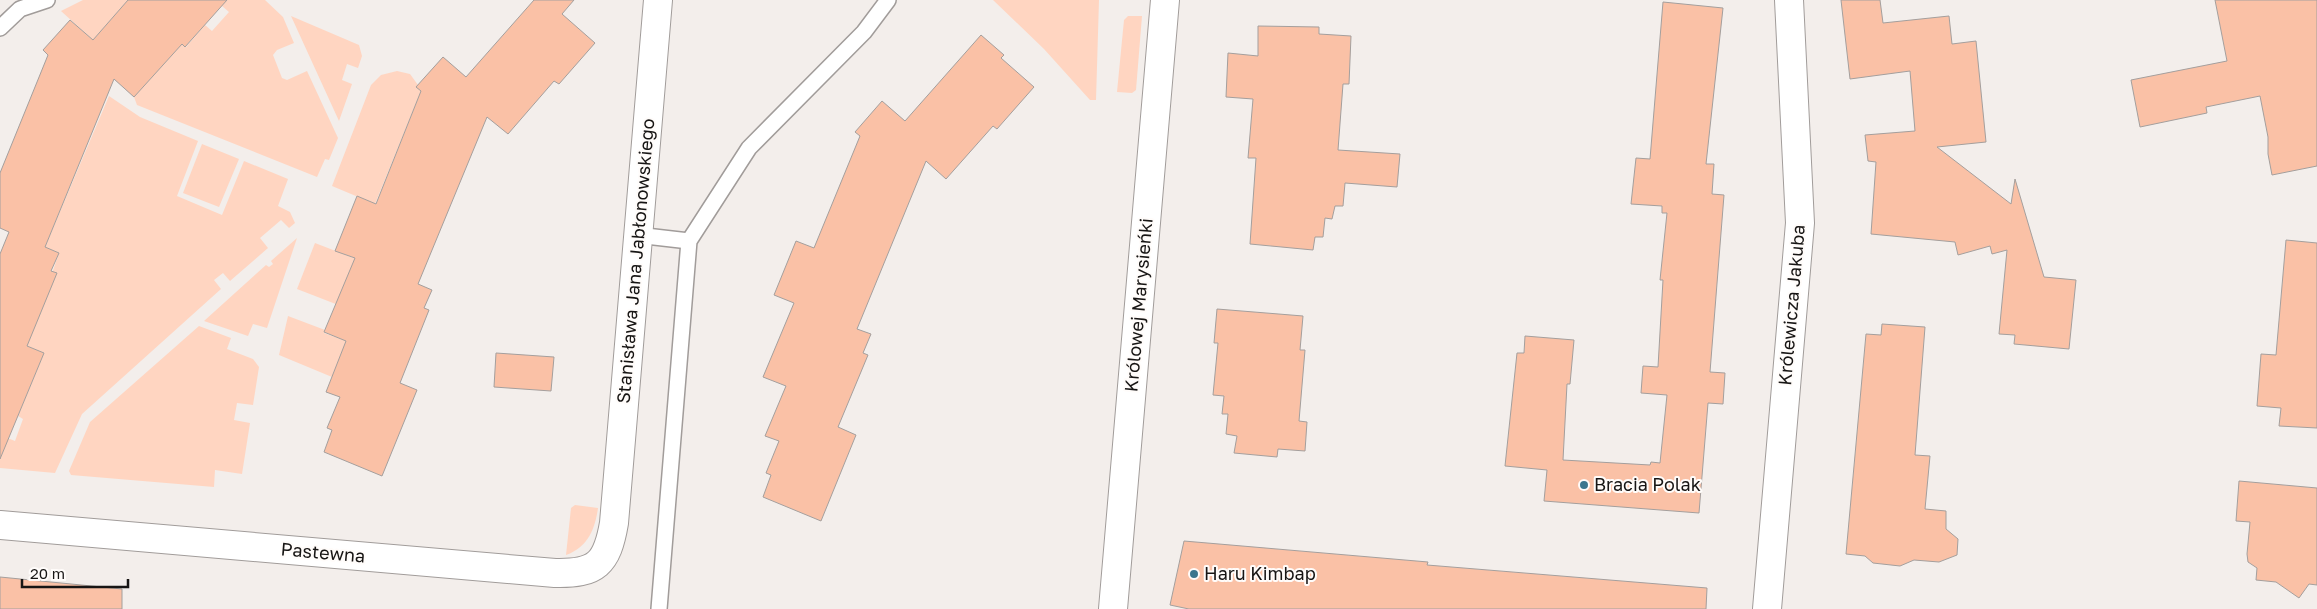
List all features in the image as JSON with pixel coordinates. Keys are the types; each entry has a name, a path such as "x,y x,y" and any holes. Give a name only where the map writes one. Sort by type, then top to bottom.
{"street":[{"name":"Stanisława Jana Jabłonowskiego","path":"614,523 658,0"},
{"name":"Królowej Marysieńki","path":"1113,609 1165,0"},
{"name":"Królewicza Jakuba","path":"1767,609 1800,223 1790,0"},
{"name":"Pastewna","path":"0,525 576,574 588,571 600,563 608,552 614,523"}],"lane":[{"path":"0,28 20,9 48,0"},
{"path":"659,609 689,240 749,148 864,32 888,0"},
{"path":"637,235 689,240"}],"shaded area":[{"path":"83,0 128,0 93,40 61,11"},
{"path":"215,0 265,0 283,17 294,43 277,50 273,55 282,78 287,80 307,71 338,138 329,160 325,159 317,177 137,105 134,97 182,44 186,47 205,25 212,31 229,12"},
{"path":"993,0 1099,0 1096,100 1090,100 1044,49"},
{"path":"291,16 359,45 362,56 358,68 347,64 342,80 352,84 339,121"},
{"path":"1128,16 1142,16 1136,90 1132,93 1117,92 1124,20"},
{"path":"397,71 410,74 418,85 417,87 428,97 419,96 375,204 332,186 371,85 381,75"},
{"path":"109,96 140,117 198,141 177,196 222,215 244,161 288,179 278,206 290,212 295,223 289,228 281,220 260,238 268,248 230,281 223,273 214,280 221,289 82,414 55,473 0,468 0,435 15,441 23,419 18,416 44,353 27,346 59,253 45,247"},
{"path":"202,144 239,159 219,207 183,193"},
{"path":"297,238 267,328 253,324 248,336 204,321 266,265 269,267 273,264 271,261"},
{"path":"315,243 382,269 364,315 297,289"},
{"path":"288,316 325,330 324,333 352,343 332,377 279,355"},
{"path":"199,326 231,338 227,349 253,359 259,367 253,405 237,403 234,420 250,423 242,474 215,470 214,487 71,475 69,471 90,422"},
{"path":"575,505 598,508 597,516 585,542 574,552 566,555 571,508"}],"building":[{"path":"128,0 227,0 185,47 182,44 134,97 114,79 45,247 59,253 51,271 57,273 27,346 44,353 0,459 0,254 9,232 0,228 0,173 48,55 43,50 70,20 93,40"},
{"path":"534,0 574,0 562,14 595,43 559,84 554,81 508,134 487,117 418,284 432,290 424,308 429,310 400,383 417,390 382,476 324,452 332,430 327,428 340,397 326,392 346,341 324,332 355,258 335,251 357,196 376,204 421,91 416,87 443,57 466,77"},
{"path":"1841,0 1880,0 1883,23 1949,16 1952,44 1976,41 1986,142 1937,147 2011,204 2015,179 2044,277 2076,280 2069,349 2014,344 2015,335 1999,334 2007,250 1992,254 1990,246 1958,255 1955,242 1871,234 1876,162 1868,161 1865,135 1915,131 1910,71 1850,79"},
{"path":"2215,0 2317,0 2317,166 2272,175 2268,154 2268,137 2260,96 2206,107 2207,113 2140,127 2131,80 2227,61"},
{"path":"1663,2 1723,8 1706,164 1714,164 1712,194 1724,195 1710,372 1725,373 1723,404 1708,403 1699,513 1544,501 1547,470 1505,466 1517,353 1524,353 1525,336 1574,340 1570,384 1567,384 1563,460 1650,465 1651,462 1660,463 1667,395 1641,393 1643,366 1658,367 1663,280 1660,280 1667,213 1662,213 1662,206 1631,204 1636,158 1650,159"},
{"path":"1258,26 1319,27 1319,34 1351,36 1349,84 1343,84 1338,150 1400,154 1397,187 1345,183 1343,206 1335,206 1332,219 1325,218 1323,237 1315,237 1313,250 1250,244 1256,158 1248,158 1253,99 1226,97 1228,53 1258,56"},
{"path":"981,35 1004,55 1001,58 1034,87 997,129 993,126 946,179 926,161 857,329 871,334 863,353 868,355 838,427 856,435 821,521 763,497 771,475 766,473 779,441 765,436 786,386 763,377 794,303 774,295 796,241 814,248 860,136 855,132 882,101 905,121"},
{"path":"2286,240 2317,243 2317,428 2279,426 2281,408 2257,406 2261,354 2276,355"},
{"path":"1217,309 1303,316 1300,350 1305,350 1299,421 1307,422 1305,451 1278,449 1277,457 1234,453 1237,436 1226,434 1228,414 1222,414 1224,396 1213,395 1218,343 1214,343"},
{"path":"1882,324 1925,327 1915,455 1930,456 1925,509 1946,511 1946,529 1958,539 1957,555 1939,562 1914,560 1900,566 1873,563 1865,556 1846,554 1866,334 1881,335"},
{"path":"496,353 554,357 551,391 494,387"},
{"path":"2239,481 2317,488 2317,585 2309,584 2299,598 2276,582 2256,580 2257,568 2248,562 2247,554 2250,522 2236,521"},
{"path":"1184,541 1428,562 1427,565 1707,588 1706,609 1189,609 1170,605"},
{"path":"0,577 122,589 122,609 0,609"}],"place":[{"name":"Bracia Polak","path":"1584,485"},
{"name":"Haru Kimbap","path":"1194,574"}]}
